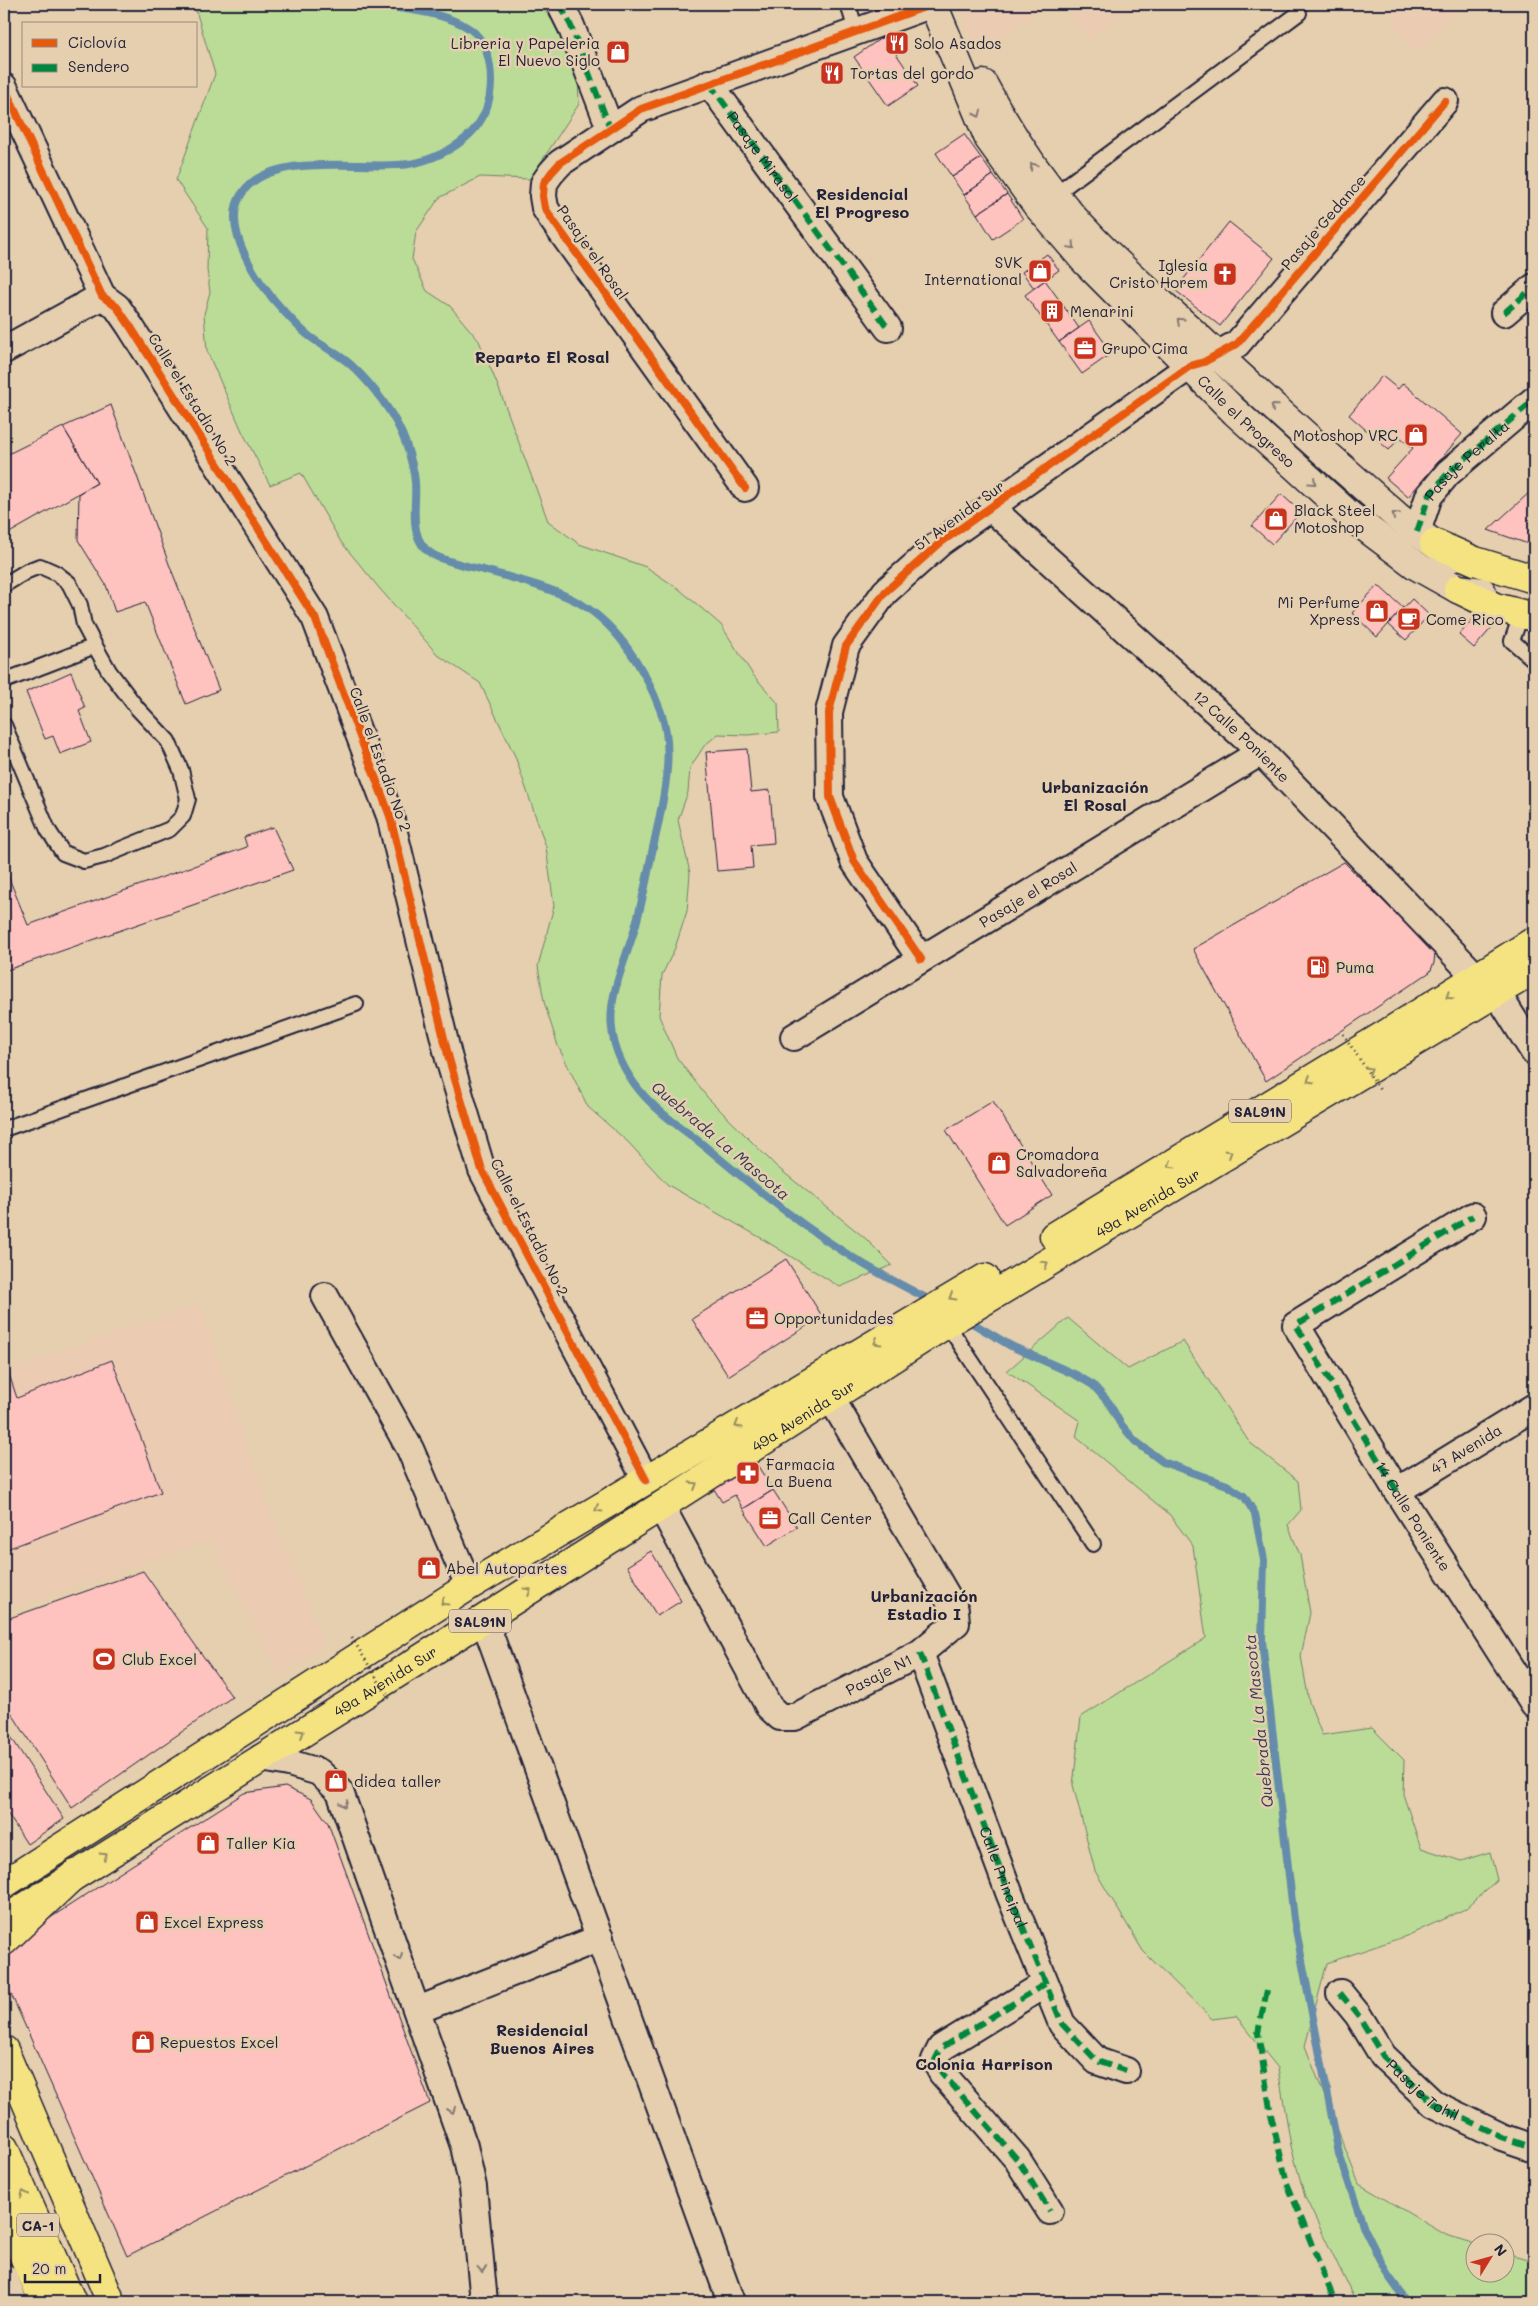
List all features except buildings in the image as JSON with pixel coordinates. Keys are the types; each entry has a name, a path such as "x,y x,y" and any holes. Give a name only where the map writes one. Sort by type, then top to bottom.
{"main road":[{"path":"1425,538 1475,561 1530,599"},
{"path":"1458,588 1495,607 1530,599"},
{"name":"49a Avenida Sur","path":"1487,986 1534,941"},
{"name":"49a Avenida Sur","path":"4,1884 469,1586 646,1480 919,1317 994,1283 1487,986 1534,970"},
{"name":"49a Avenida Sur","path":"4,1920 484,1619 831,1398 950,1321 994,1283"},
{"path":"4,1941 75,1874"},
{"path":"4,2050 111,2301"},
{"path":"4,2086 111,2301"},
{"name":"CA-1","path":"4,2148 72,2302"},
{"name":"CA-1","path":"4,2210 44,2302"}],"street":[{"path":"560,4 571,26 610,128"},
{"name":"Pasaje el Rosal","path":"745,488 545,208 543,196 544,183 550,173 560,163 610,128 649,105 933,4"},
{"name":"Calle el Progreso","path":"933,4 989,139 1014,176 1085,261 1235,412 1349,515 1417,566 1458,588"},
{"name":"Calle el Progreso","path":"951,4 982,82 1012,137 1055,194 1098,244 1216,354 1425,538"},
{"name":"Pasaje Mirasol","path":"709,83 888,328"},
{"name":"Calle el Estadio No 2","path":"4,87 102,296 118,308 130,326 314,618 390,816 449,1059 482,1170 646,1480"},
{"name":"Pasaje Gedance","path":"1216,354 1237,344 1445,101"},
{"path":"1504,313 1534,287"},
{"path":"4,350 102,296"},
{"name":"51 Avenida Sur","path":"921,959 854,861 830,797 830,712 846,646 885,592 940,543 1190,366 1204,362 1216,354"},
{"name":"Pasaje Peralta","path":"1425,538 1429,496 1448,473 1534,400"},
{"name":"12 Calle Poniente","path":"991,508 1261,752 1487,986 1534,1052"},
{"name":"Pasaje el Rosal","path":"794,1037 1261,752"},
{"name":"14 Calle Poniente","path":"1473,1216 1296,1325 1397,1491 1534,1705"},
{"path":"325,1296 410,1450 469,1586"},
{"name":"Pasaje N1","path":"661,1506 769,1707 780,1717 795,1717 920,1653 956,1623 955,1610 831,1398"},
{"name":"47 Avenida","path":"1397,1491 1534,1407"},
{"path":"484,1619 731,2302"},
{"name":"Calle Principal","path":"920,1653 1045,1984 1062,2024 1097,2061 1126,2071"},
{"path":"261,1758 289,1763 319,1772 340,1792 418,2010 464,2146 475,2205 484,2302"},
{"path":"418,2010 600,1938"},
{"path":"1045,1984 941,2048 935,2060 942,2073 1017,2159 1050,2211"},
{"name":"Pasaje Tohil","path":"1340,1993 1358,2015 1383,2056 1434,2104 1502,2138 1534,2148"},
{"path":"4,2277 14,2302"}],"lane":[{"path":"848,4 856,31"},
{"path":"1055,194 1300,13"},
{"path":"4,585 27,571 40,566 56,573 69,583 80,605 84,625 109,671 137,708 168,741 181,770 188,799 183,816 170,829 104,856 84,861 63,853 48,830 4,725"},
{"path":"1530,599 1512,641 1534,660"},
{"path":"4,681 95,646"},
{"path":"4,1129 356,1004"},
{"path":"950,1321 1093,1544"}],"path":[{"path":"1343,1034 1380,1090"},
{"path":"352,1638 391,1701"}],"shaded area":[{"path":"959,4 1047,4 1006,34 980,57"},
{"path":"1062,4 1137,4 1087,39"},
{"path":"1381,4 1464,4 1417,53"},
{"path":"199,1303 269,1510 325,1646 280,1675 210,1540 4,1611 4,1372"}],"green space":[{"path":"194,4 539,4 561,31 578,75 579,104 530,179 480,177 439,198 416,232 412,259 427,291 450,306 479,341 498,386 548,521 579,544 646,567 679,589 721,625 753,675 778,703 779,732 748,735 718,734 704,746 690,768 688,792 678,820 690,873 687,911 675,948 662,975 659,1016 677,1058 707,1097 777,1167 865,1238 892,1265 840,1287 761,1238 668,1185 628,1142 588,1107 558,1046 544,1002 538,966 554,906 546,847 515,756 480,683 438,655 380,589 341,542 301,473 270,485 242,431 207,351 204,314 210,292 207,270 208,228 176,180 215,74"},
{"path":"1068,1318 1128,1369 1183,1341 1249,1442 1298,1481 1301,1510 1288,1525 1300,1555 1310,1613 1301,1656 1309,1702 1322,1735 1372,1728 1404,1760 1403,1794 1421,1848 1461,1861 1490,1852 1497,1880 1465,1909 1409,1935 1327,1963 1305,2046 1359,2184 1446,2235 1466,2241 1466,2284 1516,2284 1516,2256 1534,2261 1534,2302 1356,2302 1305,2197 1291,2146 1278,2068 1236,2016 1212,2019 1143,1951 1095,1871 1073,1785 1081,1717 1206,1638 1193,1546 1169,1514 1076,1437 1080,1421 1007,1371"}],"waterway":[{"name":"Quebrada La Mascota","path":"365,4 434,14 470,29 484,45 489,59 491,89 483,117 475,129 464,139 442,154 425,160 409,164 294,167 272,172 254,181 241,195 236,208 235,223 245,255 272,298 298,326 309,336 350,364 375,390 390,411 402,433 412,463 415,482 416,531 424,548 445,560 545,588 588,608 602,619 627,647 654,695 666,729 667,765 665,784 641,906 618,981 611,1017 615,1046 630,1077 647,1099 663,1114 804,1225 865,1265 934,1302"},
{"name":"Quebrada La Mascota","path":"964,1318 1011,1346 1076,1375 1093,1385 1109,1403 1120,1423 1135,1441 1163,1462 1227,1485 1244,1496 1255,1514 1264,1560 1262,1641 1294,1919 1339,2154 1364,2228 1387,2274 1407,2302"}],"marked path":[{"path":"560,4 571,26 610,128"},
{"path":"709,83 888,328"},
{"path":"1504,313 1534,287"},
{"path":"1417,532 1429,496 1448,473 1534,400"},
{"path":"1397,1491 1296,1325 1473,1216"},
{"path":"920,1653 1010,1895 1062,2024 1097,2061 1126,2071"},
{"path":"1045,1984 941,2048 935,2060 942,2073 1017,2159 1050,2211"},
{"path":"1267,1990 1258,2033 1271,2115 1287,2183 1335,2302"},
{"path":"1340,1993 1358,2015 1383,2056 1434,2104 1502,2137 1534,2148"}],"cycle path":[{"path":"745,488 552,219 545,208 543,196 544,183 560,163 641,109 933,4"},
{"path":"4,87 102,296 117,307 130,326 315,618 390,816 449,1059 482,1170 646,1480"},
{"path":"921,959 854,861 830,797 829,712 846,646 885,592 940,543 1190,366 1204,362 1237,344 1445,101"}],"place":[{"name":"Solo Asados","path":"897,43"},
{"name":"Libreria y Papeleria El Nuevo Siglo","path":"618,52"},
{"name":"Tortas del gordo","path":"832,73"},
{"name":"SVK International","path":"1040,271"},
{"name":"Iglesia Cristo Horem","path":"1225,274"},
{"name":"Menarini","path":"1052,311"},
{"name":"Grupo Cima","path":"1085,348"},
{"name":"Motoshop VRC","path":"1416,435"},
{"name":"Black Steel Motoshop","path":"1276,519"},
{"name":"Mi Perfume Xpress","path":"1377,611"},
{"name":"Come Rico","path":"1409,619"},
{"name":"Puma","path":"1318,967"},
{"name":"Cromadora Salvadoreña","path":"999,1163"},
{"name":"Opportunidades","path":"757,1318"},
{"name":"Farmacia La Buena","path":"748,1473"},
{"name":"Call Center","path":"770,1518"},
{"name":"Abel Autopartes","path":"429,1568"},
{"name":"Club Excel","path":"104,1659"},
{"name":"didea taller","path":"336,1781"},
{"name":"Taller Kia","path":"208,1843"},
{"name":"Excel Express","path":"147,1922"},
{"name":"Repuestos Excel","path":"143,2042"}],"district":[{"name":"Residencial El Progreso","path":"862,202"},
{"name":"Reparto El Rosal","path":"542,356"},
{"name":"Urbanización El Rosal","path":"1095,795"},
{"name":"Urbanización Estadio I","path":"924,1604"},
{"name":"Residencial Buenos Aires","path":"542,2038"},
{"name":"Colonia Harrison","path":"984,2063"}]}
